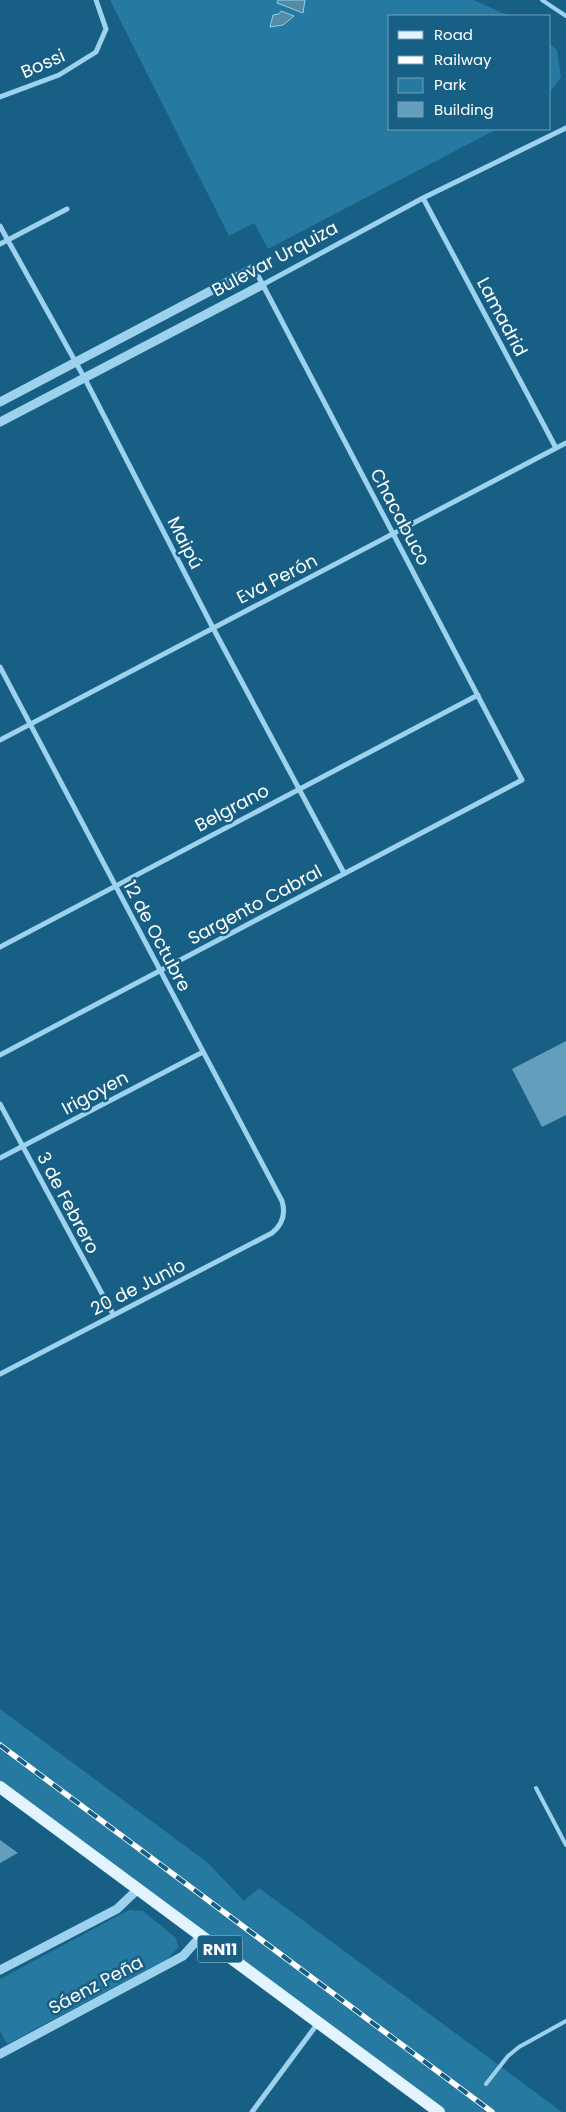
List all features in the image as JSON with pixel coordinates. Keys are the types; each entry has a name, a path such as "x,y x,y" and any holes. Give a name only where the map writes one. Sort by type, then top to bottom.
{"main road":[{"name":"RN11","path":"0,1787 439,2112"}],"street":[{"name":"Bossi","path":"0,96 59,75 96,52 106,29 96,0"},
{"name":"Bulevar Urquiza","path":"0,422 85,379 423,198 566,128"},
{"name":"Lamadrid","path":"423,198 556,448"},
{"path":"0,244 67,209"},
{"name":"Maipú","path":"0,226 85,379 213,628 344,873"},
{"name":"Bulevar Urquiza","path":"0,402 254,268"},
{"name":"Chacabuco","path":"254,268 522,780"},
{"name":"Eva Perón","path":"0,740 566,443"},
{"name":"12 de Octubre","path":"0,667 282,1201 285,1211 283,1219"},
{"name":"Belgrano","path":"0,947 478,695"},
{"name":"Sargento Cabral","path":"0,1054 522,780"},
{"name":"Irigoyen","path":"0,1158 203,1052"},
{"name":"3 de Febrero","path":"0,1104 113,1314"},
{"name":"20 de Junio","path":"0,1374 272,1233 279,1227 283,1219"},
{"path":"0,1970 117,1909 138,1889"},
{"name":"Sáenz Peña","path":"0,2054 183,1956 201,1936"},
{"path":"252,2112 318,2023"}],"lane":[{"path":"542,0 566,16"},
{"path":"536,1788 566,1845"},
{"path":"486,2084 508,2056 519,2047 566,2021"}],"green space":[{"path":"110,0 473,0 508,15 388,15 388,130 495,130 268,249 254,223 229,236"},
{"path":"551,45 557,50 561,77 551,91"},
{"path":"0,1709 208,1863 244,1901 259,1888 562,2112 439,2112 0,1787"},
{"path":"129,1910 143,1911 176,1938 178,1948 167,1959 7,2044 0,2031 0,1979"}],"shaded area":[{"path":"278,0 305,0 303,13 277,3"},
{"path":"281,11 294,16 283,25 270,27 273,15 279,14"}],"building":[{"path":"566,1041 566,1115 542,1127 512,1069"},
{"path":"0,1840 18,1853 0,1863"}],"railway":[{"path":"0,1745 492,2112"}]}
